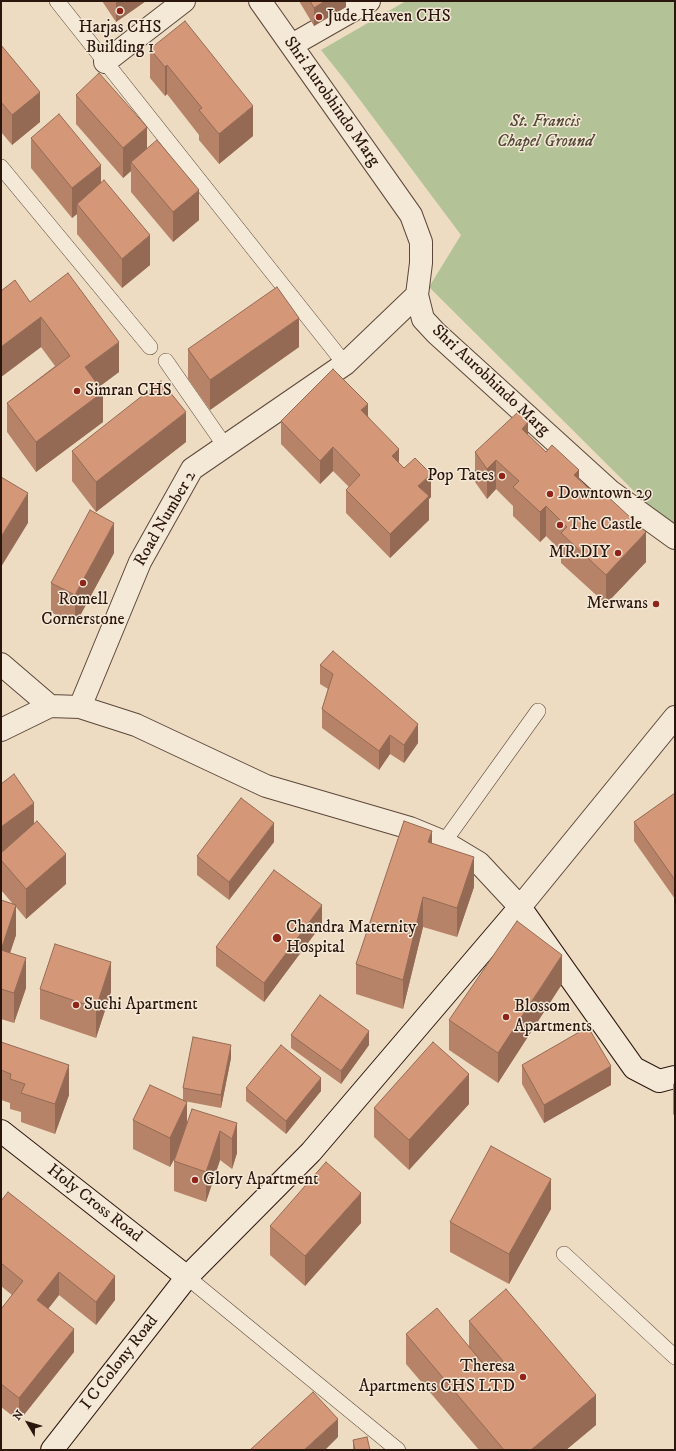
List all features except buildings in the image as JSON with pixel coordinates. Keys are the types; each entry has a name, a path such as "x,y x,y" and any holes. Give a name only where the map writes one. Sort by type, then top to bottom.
{"street":[{"path":"105,62 184,1"},
{"name":"Shri Aurobhindo Marg","path":"260,1 411,215 421,242 421,263 417,295 423,319 436,333 610,491 675,538"},
{"path":"292,45 369,1"},
{"name":"Road Number 2","path":"80,707 140,562 192,469 344,364 417,295"},
{"path":"1,664 50,706"},
{"path":"1,730 50,706 80,707 136,725 266,786 410,828 444,842 480,863 520,907 634,1068 659,1081 675,1077"},
{"name":"I C Colony Road","path":"52,1450 187,1277 311,1152 520,907 675,717"},
{"name":"Holy Cross Road","path":"1,1131 187,1277"}],"lane":[{"path":"57,1 344,364"},
{"path":"1,167 150,347"},
{"path":"166,362 226,446"},
{"path":"444,842 538,711"},
{"path":"564,1254 675,1357"},
{"path":"187,1277 398,1450"}],"green space":[{"name":"St. Francis Chapel Ground","path":"406,1 675,1 675,532 429,287 461,235 321,50"}],"place":[{"name":"Harjas CHS Building 1","path":"120,11"},
{"name":"Jude Heaven CHS","path":"319,17"},
{"name":"Simran CHS","path":"77,391"},
{"name":"Pop Tates","path":"502,476"},
{"name":"Downtown 29","path":"550,494"},
{"name":"The Castle","path":"560,525"},
{"name":"MR.DIY","path":"618,553"},
{"name":"Romell Cornerstone","path":"83,583"},
{"name":"Merwans","path":"656,604"},
{"name":"Chandra Maternity Hospital","path":"277,938"},
{"name":"Suchi Apartment","path":"76,1005"},
{"name":"Blossom Apartments","path":"506,1017"},
{"name":"Glory Apartment","path":"195,1180"},
{"name":"Theresa Apartments CHS LTD","path":"523,1377"}]}
